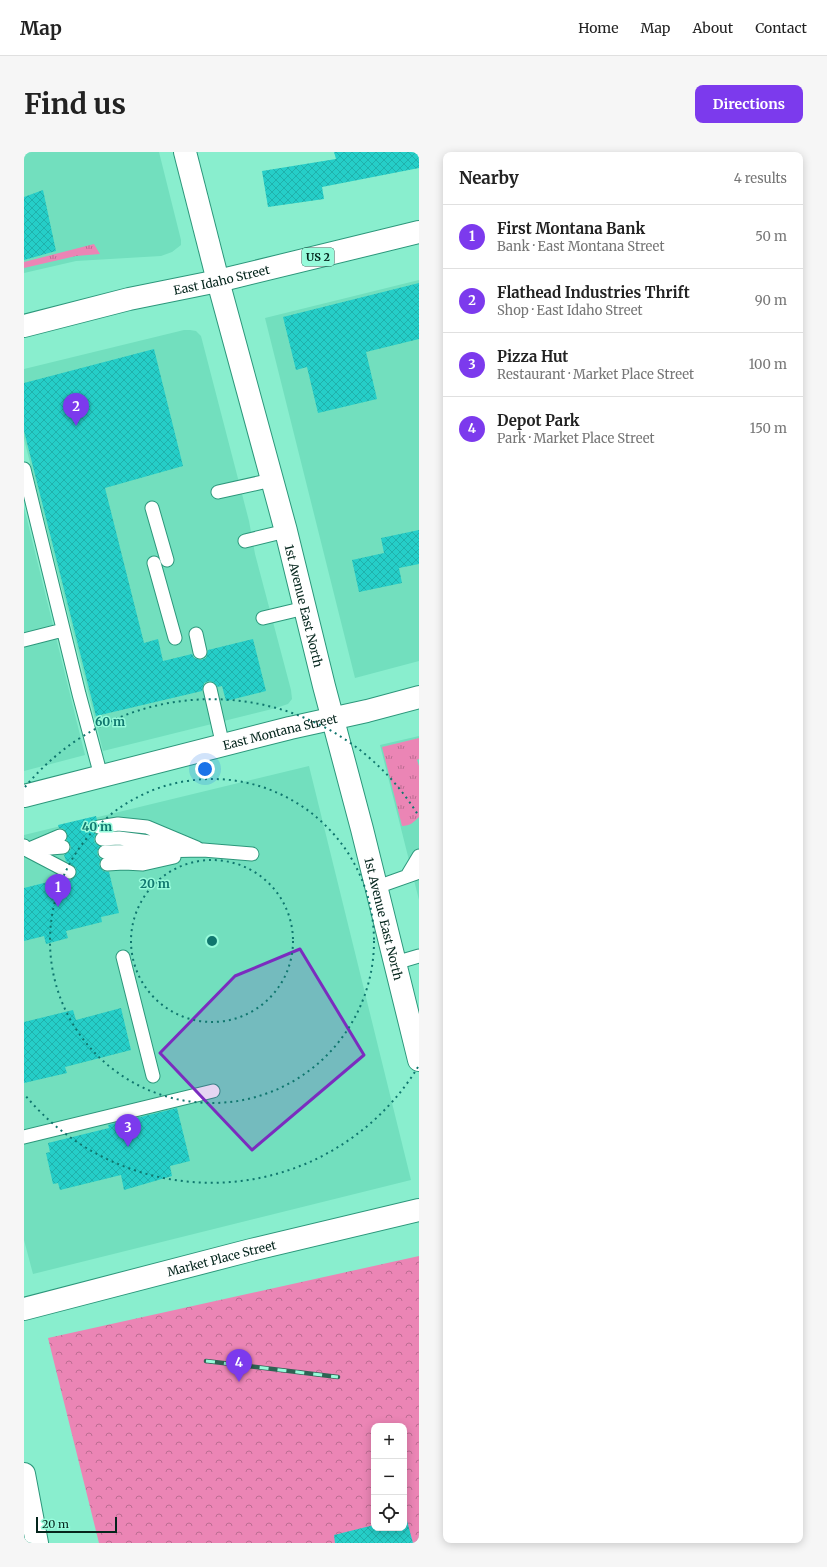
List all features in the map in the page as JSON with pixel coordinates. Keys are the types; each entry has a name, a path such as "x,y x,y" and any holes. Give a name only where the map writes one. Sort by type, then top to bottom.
{"main road":[{"name":"1st Avenue East North","path":"185,152 218,281 286,531 377,887 419,1060"},
{"name":"East Idaho Street","path":"24,326 419,232"},
{"name":"East Montana Street","path":"24,796 290,728 333,719 419,697"},
{"name":"Market Place Street","path":"24,1309 251,1250 419,1210"},
{"path":"24,1474 29,1522 38,1543"}],"lane":[{"path":"24,469 26,483 78,694 101,776"},
{"path":"218,492 272,480"},
{"path":"152,508 175,638"},
{"path":"245,541 286,531"},
{"path":"263,618 305,608"},
{"path":"24,640 63,630"},
{"path":"196,634 200,652"},
{"path":"210,689 224,746"},
{"path":"100,833 118,824 147,827 203,850"},
{"path":"25,848 61,841"},
{"path":"25,848 67,866"},
{"path":"106,858 203,850 252,854"},
{"path":"415,872 419,856"},
{"path":"377,887 415,872 419,865"},
{"path":"395,963 419,956"},
{"path":"123,957 153,1076"},
{"path":"24,1137 213,1091"}],"highlighted area":[{"path":"300,949 364,1055 252,1150 160,1053 235,976"}],"shaded area":[{"path":"24,152 159,152 181,245 172,252 161,256 76,261 24,273"},
{"path":"419,280 419,661 355,678 265,318"},
{"path":"184,330 196,331 201,336 249,521 255,554 291,690 292,699 288,704 276,708 103,751 24,439 24,369"},
{"path":"24,507 85,755 24,771"},
{"path":"419,736 419,900 380,745"},
{"path":"309,766 411,1180 33,1274 24,1240 24,835"}],"green space":[{"path":"94,244 100,254 76,256 24,268 24,262"},
{"path":"419,738 419,759 417,760 419,766 419,817 414,822 402,826 382,747"},
{"path":"419,1256 419,1543 99,1543 48,1338"}],"building":[{"path":"334,152 419,152 419,168 322,187 324,199 268,207 262,171 336,159"},
{"path":"43,190 56,251 24,260 24,197"},
{"path":"419,283 419,339 366,352 377,399 318,413 307,367 296,370 283,317"},
{"path":"154,349 183,466 105,488 144,643 158,639 163,661 192,654 194,658 201,660 206,658 208,650 253,639 266,691 226,701 222,686 218,687 213,682 209,681 204,683 202,691 96,716 24,431 24,383"},
{"path":"419,530 419,564 399,568 402,583 359,592 352,560 384,553 381,538"},
{"path":"96,816 97,820 92,824 91,828 96,834 94,839 95,843 100,846 97,852 101,859 99,865 103,871 109,872 119,913 101,917 102,922 66,931 68,938 46,944 44,936 24,941 24,888 64,878 70,880 76,875 76,868 66,861 64,855 70,851 71,847 67,840 67,833 64,829 59,828 58,825"},
{"path":"121,1008 131,1050 65,1067 67,1073 24,1083 24,1022 73,1010 76,1020"},
{"path":"177,1108 190,1161 170,1166 172,1176 124,1190 121,1175 60,1190 58,1183 53,1184 46,1153 50,1152 48,1143 109,1128 108,1125"},
{"path":"407,1521 413,1543 335,1543 334,1535 371,1526 371,1531 407,1531"}],"railway":[{"path":"206,1361 338,1377"}],"place":[{"name":"Flathead Industries Thrift","path":"76,426"},
{"name":"First Montana Bank","path":"58,907"},
{"name":"Pizza Hut","path":"128,1147"},
{"name":"Depot Park","path":"239,1382"}]}
